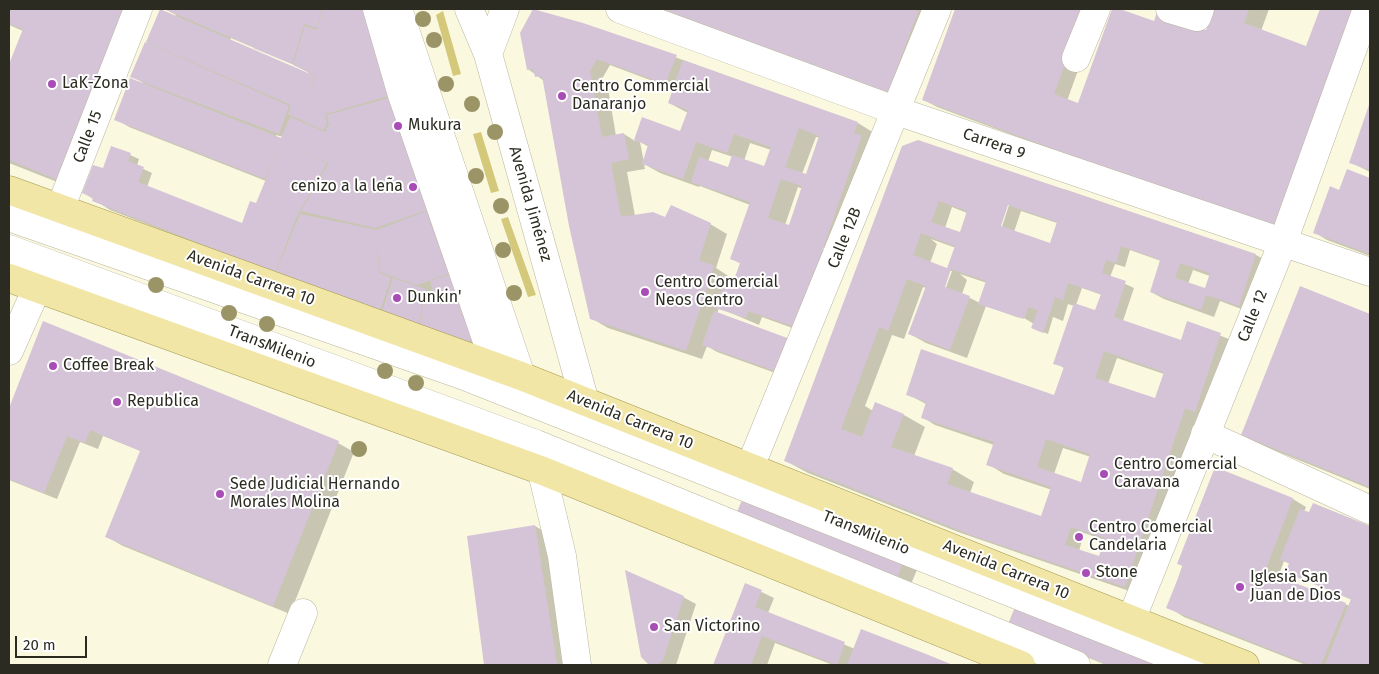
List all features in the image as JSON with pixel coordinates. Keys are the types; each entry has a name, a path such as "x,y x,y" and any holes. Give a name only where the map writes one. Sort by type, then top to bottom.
{"main road":[{"name":"Avenida Carrera 10","path":"9,190 528,393 586,402 1245,665"},
{"path":"9,278 548,461 1021,665"}],"street":[{"name":"Calle 15","path":"60,209 138,9"},
{"path":"377,9 402,94 489,347"},
{"path":"398,9 414,62 528,393 576,554 593,665"},
{"name":"Avenida Jiménez","path":"469,9 488,54 586,402"},
{"path":"488,54 505,9"},
{"name":"Carrera 9","path":"620,9 897,111 1370,272"},
{"name":"Calle 12B","path":"750,467 897,111 937,9"},
{"path":"1076,58 1096,9"},
{"path":"1170,9 1198,13"},
{"name":"Calle 12","path":"1131,620 1204,434 1283,242 1367,9"},
{"name":"TransMilenio","path":"9,217 462,375 528,393 1194,665"},
{"name":"TransMilenio","path":"9,249 548,461 1076,665"},
{"path":"9,352 37,288"},
{"path":"1204,434 1370,510"},
{"path":"548,461 577,665"},
{"path":"282,665 303,613"}],"shaded area":[{"path":"443,11 461,74 453,76 436,15"},
{"path":"481,132 499,191 491,193 473,134"},
{"path":"508,217 536,295 528,297 501,219"}],"building":[{"path":"9,9 125,9 58,180 9,160 9,64 23,29 9,24"},
{"path":"160,9 315,76 305,101 316,76 293,65 305,26 317,30 323,9 369,9 389,96 325,114 327,124 323,130 288,114 291,105 146,42"},
{"path":"164,9 322,9 317,28 304,24 292,64 253,48 259,34 253,47"},
{"path":"533,9 583,23 677,55 665,84 597,59 590,71 602,137 624,133 629,159 611,163 621,217 653,212 665,217 671,205 711,223 699,260 714,266 686,351 590,319 569,226 542,76 535,77 533,69 527,70 520,33"},
{"path":"662,9 919,9 888,92"},
{"path":"955,9 1085,9 1054,94 1078,103 1112,9 1120,9 1154,21 1157,12 1206,30 1214,9 1249,9 1244,23 1306,46 1320,9 1345,9 1352,11 1272,230 922,100"},
{"path":"145,42 289,106 279,134 130,77"},
{"path":"683,60 858,122 854,133 862,135 796,327 748,311 746,318 715,308 724,282 732,285 740,263 730,259 750,202 691,182 699,157 728,167 732,155 764,166 771,147 734,134 727,153 696,142 683,179 642,164 648,145 634,140 642,117 680,131 688,110 668,103","holes":["799,128 819,136 806,174 785,167","781,179 802,186 789,225 768,218"]},
{"path":"130,78 281,138 290,117 325,132 329,125 327,115 389,98 427,210 375,228 301,211 329,163 292,147 327,163 296,218 275,273 92,201 93,198 82,193 93,165 103,168 111,146 131,153 128,161 144,167 138,182 242,223 250,201 256,203 281,143 265,179 114,120"},
{"path":"1370,102 1370,170 1349,163"},
{"path":"918,140 1256,254 1239,306 1206,295 1201,310 1150,292 1160,260 1121,246 1116,263 1106,260 1102,273 1126,281 1114,317 1181,340 1187,321 1221,333 1195,412 1185,408 1125,587 971,535 784,461 902,146","holes":["939,201 967,211 960,232 931,222","1008,205 1057,222 1050,243 1001,226","921,233 955,246 947,268 913,255","1180,263 1210,273 1205,288 1175,278","951,269 986,281 978,304 1024,319 1028,307 1038,310 1031,328 1043,333 1055,297 1063,300 1068,283 1101,294 1095,310 1074,303 1053,364 1064,367 1054,395 921,349 906,395 926,402 921,418 994,442 986,465 1051,487 1041,516 947,484 953,468 891,447 904,414 875,402 862,437 841,429 879,327 888,331 907,279 926,286 908,334 950,350 970,296 945,287","1104,351 1164,372 1155,398 1095,378","1046,439 1090,454 1081,482 1037,467","1071,527 1105,538 1099,556 1065,545"]},
{"path":"1347,169 1370,178 1370,254 1313,233 1330,186 1339,190"},
{"path":"427,211 450,273 417,285 380,272 376,232 379,273 391,278 379,314 276,272 300,214 377,230"},
{"path":"451,274 473,340 460,345 419,330 425,293 433,290 430,281"},
{"path":"393,278 425,289 418,329 381,315"},
{"path":"1300,286 1370,314 1370,487 1241,435"},
{"path":"714,311 790,339 778,372 702,345"},
{"name":"Sede Judicial Hernando Morales Molina","path":"43,321 339,441 273,606 105,537 140,451 90,430 85,443 67,436 44,493 9,479 9,408"},
{"name":"Iglesia San Juan de Dios","path":"1215,467 1293,498 1265,571 1346,603 1321,665 1310,665 1166,608 1183,566 1177,564"},
{"path":"744,495 904,561 897,578 737,512"},
{"path":"1313,503 1370,526 1370,665 1325,665 1351,599 1286,573 1289,563 1280,560 1300,509 1309,512"},
{"path":"535,525 557,665 484,665 467,536"},
{"name":"San Victorino","path":"625,570 684,596 663,660 657,665 649,665 641,657"},
{"path":"745,583 762,590 755,607 845,642 837,665 762,636 751,665 713,665"},
{"path":"1015,607 1157,665 1108,665 1008,624"},
{"path":"861,629 926,654 953,665 847,665"}],"place":[{"name":"LaK-Zona","path":"52,84"},
{"name":"Centro Commercial Danaranjo","path":"562,96"},
{"name":"Mukura","path":"398,126"},
{"name":"cenizo a la leña","path":"413,187"},
{"name":"Centro Comercial Neos Centro","path":"645,292"},
{"name":"Dunkin'","path":"397,298"},
{"name":"Coffee Break","path":"53,366"},
{"name":"Republica","path":"117,402"},
{"name":"Centro Comercial Caravana","path":"1104,474"},
{"name":"Sede Judicial Hernando Morales Molina","path":"220,494"},
{"name":"Centro Comercial Candelaria","path":"1079,537"},
{"name":"Stone","path":"1086,573"},
{"name":"Iglesia San Juan de Dios","path":"1240,587"},
{"name":"San Victorino","path":"654,627"}]}
